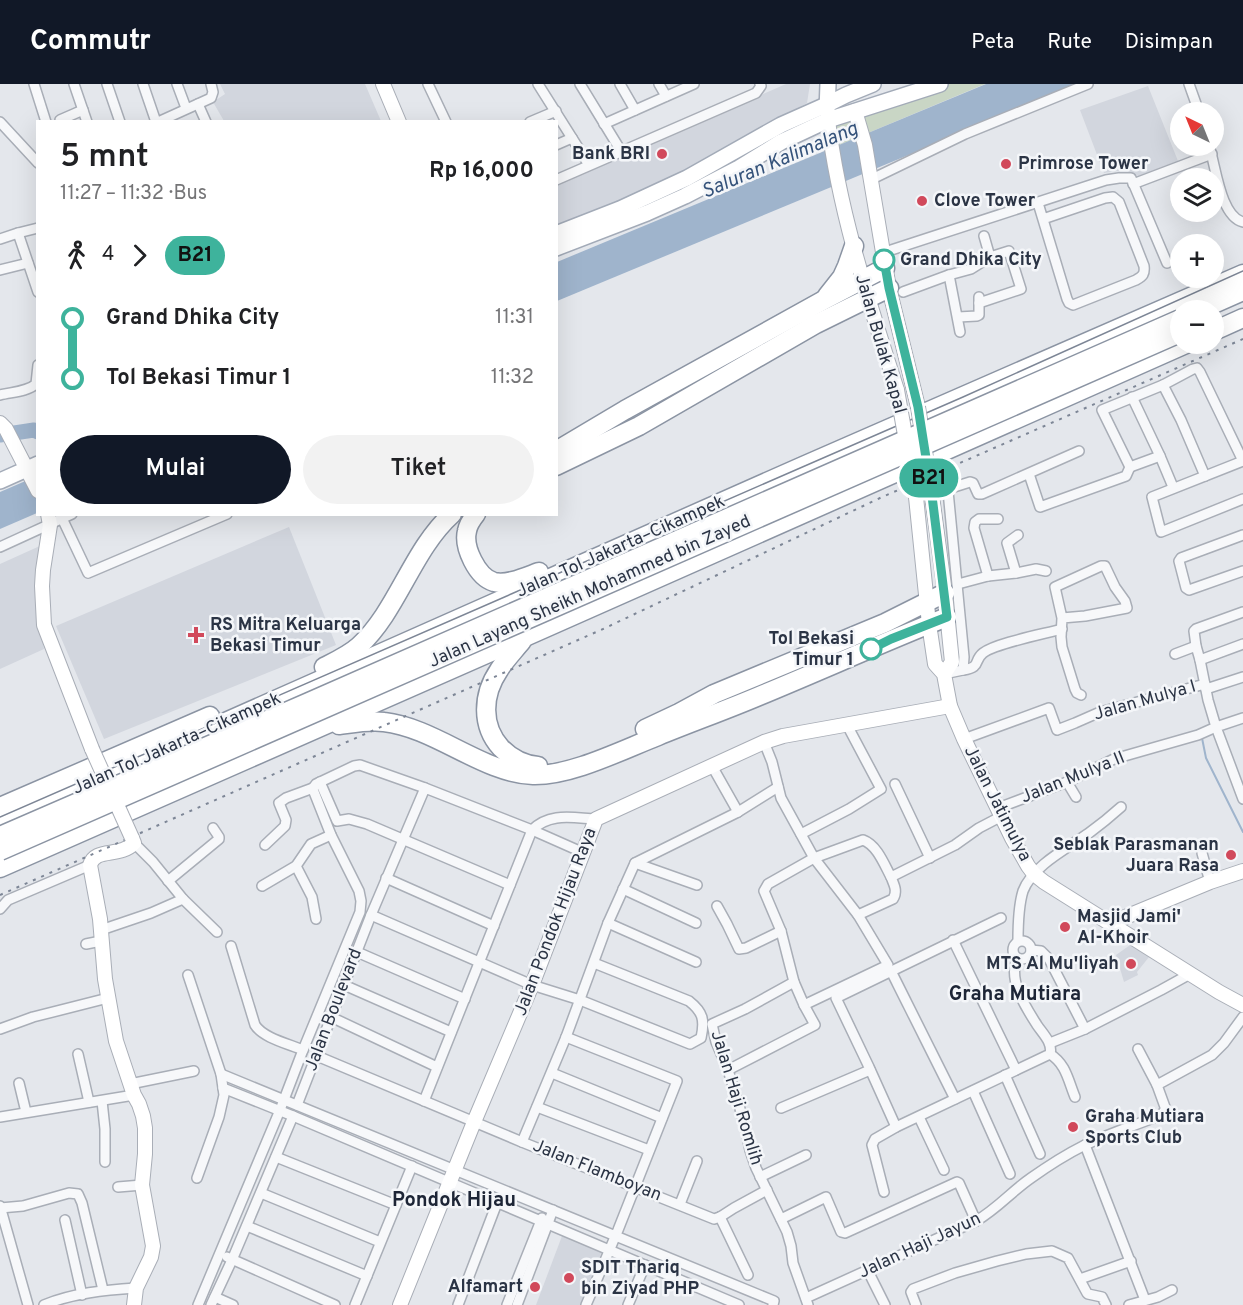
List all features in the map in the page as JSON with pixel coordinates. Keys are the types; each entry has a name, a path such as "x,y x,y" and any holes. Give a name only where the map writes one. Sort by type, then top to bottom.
{"highway":[{"path":"824,300 842,277 854,246"},
{"path":"558,450 625,410 862,280 884,260"},
{"name":"Jalan Tol Jakarta–Cikampek","path":"0,822 803,466 1243,274"},
{"path":"558,465 639,426 816,324 867,298 896,290"},
{"path":"1223,300 1243,291"},
{"path":"1224,314 1243,305"},
{"path":"1224,327 1243,318"},
{"name":"Jalan Layang Sheikh Mohammed bin Zayed","path":"0,836 1170,323"},
{"name":"Jalan Layang Sheikh Mohammed bin Zayed","path":"0,851 1170,337"},
{"path":"0,868 1170,351"},
{"path":"475,516 467,530 466,539 470,556 482,574 491,581 502,583 529,576 789,469 803,466"},
{"path":"0,807 309,674 350,653 365,640 385,614 428,542 450,516"},
{"path":"320,728 349,723 385,722 433,737 478,759 513,771 531,775 560,772 594,761 759,696 888,631 928,601 951,589"},
{"path":"525,637 492,682 487,697 488,728 507,754 535,766 555,766 590,754 679,713 714,694 888,631 929,624 947,617"}],"main road":[{"path":"828,84 828,120"},
{"path":"844,89 873,84"},
{"path":"558,233 687,178 763,135 828,120 857,116 940,84"},
{"path":"558,247 685,196 739,168 781,142 828,120 844,89"},
{"path":"844,89 857,116"},
{"path":"0,470 31,462"},
{"path":"0,480 31,462"}],"street":[{"path":"34,84 45,120"},
{"path":"74,84 86,120"},
{"path":"107,84 119,120"},
{"path":"143,84 156,120"},
{"path":"177,84 186,108"},
{"path":"161,120 212,96 211,84"},
{"path":"383,84 398,120"},
{"path":"428,84 445,120"},
{"path":"538,84 589,165"},
{"path":"580,84 621,151"},
{"path":"620,84 635,110"},
{"path":"659,84 666,96"},
{"path":"604,124 694,84"},
{"path":"558,179 756,93 759,91 760,84"},
{"path":"872,178 965,134 1088,84"},
{"path":"1189,84 1195,102"},
{"path":"198,104 205,120"},
{"path":"60,120 83,110"},
{"path":"535,120 556,111"},
{"name":"Jalan Bulak Kapal","path":"857,116 872,178 884,260 896,290 932,496 951,589 947,617 952,662 944,674"},
{"name":"Jalan Bulak Kapal","path":"828,120 840,188 862,280 897,390 916,497 935,663 944,674 950,706"},
{"path":"0,122 36,161"},
{"path":"558,144 572,138"},
{"path":"1133,184 1197,156"},
{"path":"1212,156 1229,212 1236,220 1243,222"},
{"path":"884,260 1106,180 1131,178 1167,263"},
{"path":"1038,203 1069,303 1073,305 1136,280 1144,274 1144,266 1116,198 1110,196 1043,219"},
{"path":"0,239 36,229"},
{"path":"18,234 36,286"},
{"path":"984,236 990,256"},
{"path":"896,290 971,269 990,256 1010,252 1021,289 979,300 980,312 977,316 958,317"},
{"path":"0,270 28,263"},
{"path":"949,275 960,332"},
{"path":"1130,467 1102,410 1197,369 1243,461 1152,497 1161,532 1243,499"},
{"path":"0,395 28,389 36,384"},
{"path":"1163,385 1205,476"},
{"path":"28,389 36,393"},
{"path":"1132,397 1173,487"},
{"path":"3,426 31,462 36,483"},
{"path":"963,670 964,657 951,589 948,491 970,482 973,483 978,494 982,494 1079,452"},
{"path":"1029,474 1040,507 1124,478 1130,467 1160,456"},
{"path":"54,518 86,572 90,573 222,516"},
{"path":"0,547 54,518"},
{"path":"54,518 43,578 44,625 92,749 133,840 183,899 217,932"},
{"path":"988,576 974,525 979,519 998,519"},
{"path":"1016,573 1007,543 1018,535"},
{"path":"1243,535 1181,558 1180,564 1186,588 1189,590 1243,571"},
{"path":"1062,618 1127,608 1105,566 1055,587 1062,618 1062,647 1075,689 1081,695"},
{"path":"951,589 988,576 1036,569 1046,571"},
{"path":"1243,612 1196,629 1194,635 1216,727 1243,799"},
{"path":"944,674 970,669 976,665 983,653 997,647 1062,629"},
{"path":"1200,660 1243,644"},
{"path":"1175,654 1196,646"},
{"path":"1205,687 1243,677"},
{"name":"Jalan Mulya I","path":"964,739 1049,708 1057,730 1100,712 1205,687"},
{"name":"Jalan Pondok Hijau Raya","path":"400,1305 532,985 596,819 764,742 783,736 950,706"},
{"name":"Jalan Jatimulya","path":"950,706 1018,848 1034,873 1044,882 1243,1005"},
{"name":"Jalan Mulya II","path":"891,877 955,845 1000,812 1114,759 1198,735 1243,718"},
{"path":"801,834 881,789 847,725"},
{"path":"764,742 772,762 781,798 814,858 858,915 888,965 804,1005"},
{"path":"265,845 285,826 286,820 279,802 360,765 425,788 584,852"},
{"path":"712,766 738,812"},
{"path":"1233,772 1243,768"},
{"path":"1067,782 1076,797"},
{"path":"895,784 930,858"},
{"path":"198,1305 361,908 359,891 331,835 313,790 317,785"},
{"path":"317,785 337,821 349,819 357,821 510,885"},
{"path":"522,1142 552,1073 608,923 635,863 738,812 778,787"},
{"name":"Jalan Boulevard","path":"297,1105 371,915 425,788"},
{"path":"1018,941 1029,943 1031,953 1025,959 1014,956 1012,950 1018,941 1018,922 1023,891 1034,873 1121,807"},
{"path":"424,1101 532,830 539,823 549,819 596,819"},
{"path":"168,881 219,839 213,828"},
{"path":"262,886 296,866 311,844 331,835"},
{"path":"133,840 126,849 97,855 92,859 90,865 96,938 116,1041 139,1104 145,1128 146,1154 142,1185 153,1246 151,1257 136,1288 134,1305"},
{"path":"728,1070 815,1025 794,982 781,931 764,891 765,887 814,858 863,840 873,846 891,877 896,894 893,899 858,915"},
{"path":"1202,853 1210,882"},
{"path":"635,863 697,885"},
{"path":"0,909 8,900 90,865"},
{"path":"296,866 312,897 316,919"},
{"path":"1111,924 1210,882 1243,871"},
{"path":"386,878 494,926"},
{"path":"624,889 696,923"},
{"path":"96,938 183,899"},
{"path":"717,906 739,949 746,948 781,931"},
{"path":"371,915 532,985 580,1000 690,1044 701,1038 702,1016 689,1001 594,963"},
{"path":"896,1127 836,998 1001,918"},
{"path":"608,923 696,962"},
{"path":"953,940 1016,1070"},
{"path":"231,946 255,1025 264,1034 303,1050"},
{"path":"1031,950 1041,951 1049,959 1084,1029"},
{"path":"357,952 465,999"},
{"path":"884,1192 872,1145 875,1139 1052,1051 1050,1043 1028,1010 1015,981 1013,972 1017,958"},
{"path":"891,971 955,1099"},
{"path":"1050,1043 1084,1029 1190,974"},
{"path":"188,975 221,1074 224,1095 219,1117 197,1178"},
{"name":"Jalan Haji Romlih","path":"794,982 712,1024 745,1125 750,1150 787,1232 792,1263 807,1302"},
{"path":"344,985 451,1032"},
{"path":"0,1029 33,1017 108,998"},
{"path":"331,1017 437,1067"},
{"path":"1157,1085 1212,1055 1243,1017"},
{"path":"566,1037 677,1081 585,1305"},
{"name":"Jalan Haji Jayun","path":"807,1302 976,1221 1006,1200 1031,1178 1085,1145 1161,1115 1165,1107 1157,1085 1138,1049"},
{"path":"78,1054 89,1102"},
{"path":"1050,1054 1063,1065 1075,1096"},
{"name":"Jalan Flamboyan","path":"317,1056 714,1219 720,1217"},
{"path":"781,1108 870,1070"},
{"path":"0,1117 102,1101 194,1071"},
{"path":"552,1073 662,1118"},
{"path":"221,1074 297,1105 452,1177 497,1203 739,1305"},
{"path":"1005,1075 1040,1154"},
{"path":"19,1083 26,1112"},
{"path":"223,1088 412,1166 549,1209 773,1303"},
{"path":"973,1091 1010,1174"},
{"path":"102,1101 105,1162"},
{"path":"537,1107 649,1150"},
{"path":"233,1305 213,1301 293,1116"},
{"path":"919,1117 944,1170"},
{"path":"1085,1145 1145,1300"},
{"path":"760,1176 806,1155"},
{"path":"276,1157 396,1205"},
{"path":"681,1204 697,1161"},
{"path":"356,1305 412,1166"},
{"path":"781,1219 826,1197 841,1232 845,1233 957,1182 976,1221"},
{"path":"118,1187 142,1185"},
{"path":"748,1275 720,1217 767,1190"},
{"path":"28,1305 5,1244 0,1208 23,1206 69,1192 78,1194 82,1203 103,1290"},
{"path":"261,1193 380,1242"},
{"path":"458,1305 497,1203"},
{"path":"517,1305 549,1209"},
{"path":"65,1220 82,1295"},
{"path":"507,1305 544,1223"},
{"path":"247,1226 367,1276"},
{"path":"916,1305 911,1295 913,1289 955,1273 997,1261 1052,1251 1068,1258 1088,1294 1102,1297 1106,1305"},
{"path":"219,1254 335,1305"},
{"path":"1080,1278 1131,1261"},
{"path":"632,1304 645,1265"},
{"path":"868,1271 885,1305"},
{"path":"44,1305 103,1290 136,1288"},
{"path":"1129,1305 1145,1300 1159,1301 1172,1290"}],"shaded area":[{"path":"220,84 365,84 381,120 223,120 213,102 225,94"},
{"path":"786,84 810,84 807,103 703,164 558,228 558,184"},
{"path":"1148,86 1170,141 1170,156 1176,156 1178,161 1139,176 1117,171 1104,173 1080,110"},
{"name":"RS Mitra Keluarga Bekasi Timur","path":"289,527 336,645 104,739 56,626"},
{"path":"42,545 36,598 44,649 0,669 0,564"},
{"name":"MTS Al Mu'liyah","path":"1133,943 1149,957 1137,972 1138,975 1124,982 1116,955"},
{"name":"SDIT Thariq bin Ziyad PHP","path":"562,1236 602,1251 582,1305 536,1305"}],"green space":[{"path":"937,84 985,84 832,148 828,120"}],"water":[{"path":"986,84 1076,84 558,301 558,262"},
{"path":"36,476 36,513 0,529 0,492"}],"waterway":[{"path":"0,435 36,431"},
{"path":"1202,738 1206,758 1243,832"}],"tram line":[{"path":"0,817 963,397 1243,271"}],"railway":[{"path":"0,895 603,629 880,498 1243,339"}],"bus line":[{"name":"B21","path":"871,649 947,617 918,407 884,260"}],"place":[{"name":"Bank BRI","path":"662,154"},
{"name":"Primrose Tower","path":"1006,164"},
{"name":"Clove Tower","path":"922,201"},
{"name":"Grand Dhika City","path":"884,260"},
{"name":"RS Mitra Keluarga Bekasi Timur","path":"196,635"},
{"name":"Tol Bekasi Timur 1","path":"871,649"},
{"name":"Seblak Parasmanan Juara Rasa","path":"1231,855"},
{"name":"Masjid Jami' Al-Khoir","path":"1065,927"},
{"name":"MTS Al Mu'liyah","path":"1131,964"},
{"name":"Graha Mutiara Sports Club","path":"1073,1127"},
{"name":"SDIT Thariq bin Ziyad PHP","path":"569,1278"},
{"name":"Alfamart","path":"535,1287"}],"district":[{"name":"Graha Mutiara","path":"1015,995"},
{"name":"Pondok Hijau","path":"454,1201"}],"water label":[{"name":"Saluran Kalimalang","path":"780,161"}]}
